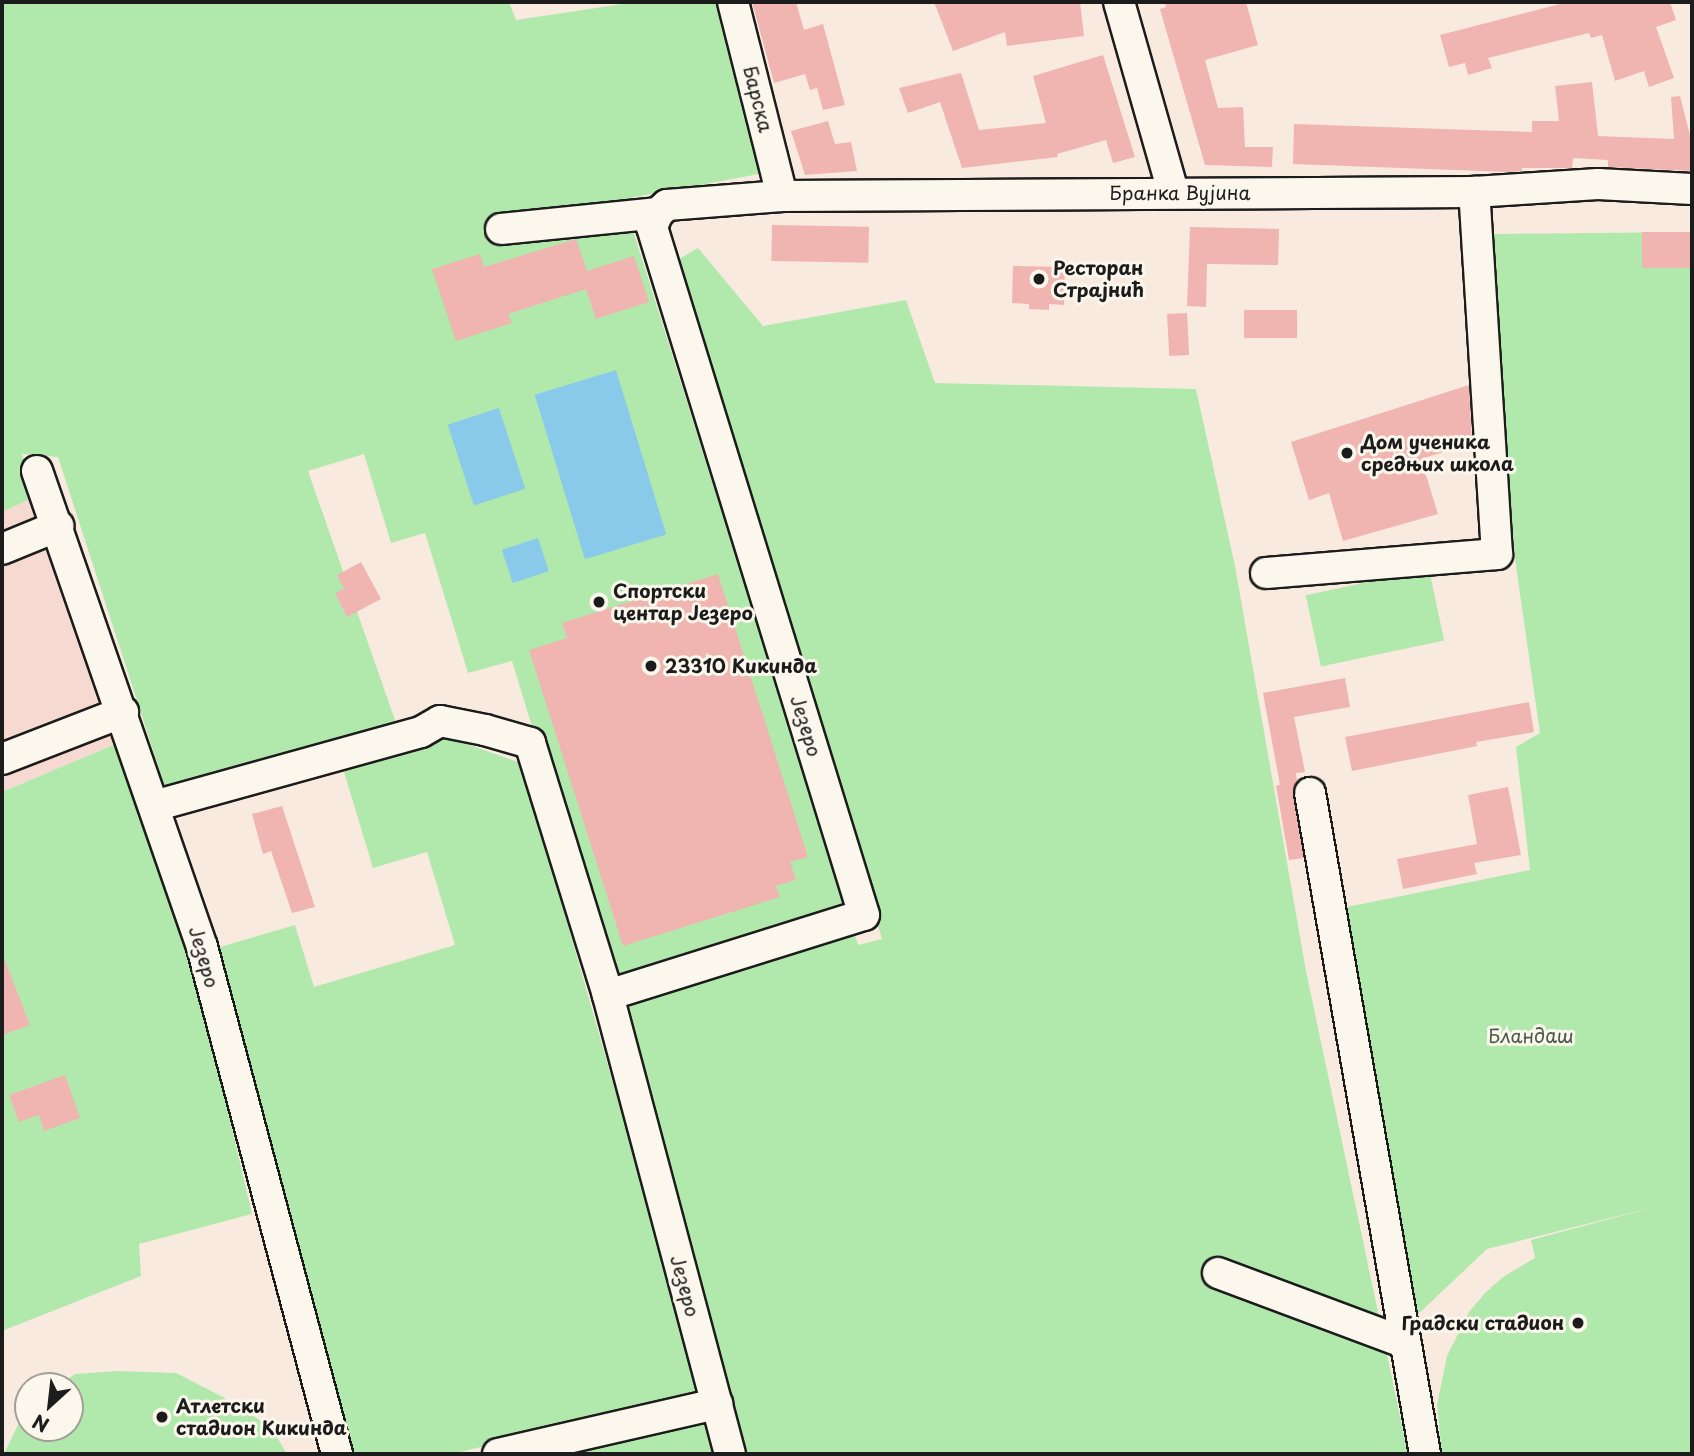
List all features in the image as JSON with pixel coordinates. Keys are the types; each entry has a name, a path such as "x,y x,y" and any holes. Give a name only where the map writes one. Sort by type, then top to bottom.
{"street":[{"name":"Барска","path":"733,2 782,196"},
{"path":"1118,2 1173,192"},
{"name":"Бранка Вујина","path":"501,229 782,196 1474,192 1598,184 1692,189"},
{"path":"1265,573 1497,554 1474,192"},
{"name":"Језеро","path":"608,995 864,915 652,227 663,209"},
{"name":"Језеро","path":"37,471 123,712 202,947 337,1454"},
{"path":"2,549 58,526"},
{"path":"2,759 123,712"},
{"name":"Језеро","path":"154,806 421,732 440,721 530,743 608,995 730,1454"},
{"path":"1310,793 1425,1454"},
{"path":"1218,1273 1405,1343"},
{"path":"498,1454 717,1404"}],"shaded area":[{"path":"35,497 123,741 2,792 2,512"}],"green space":[{"path":"2,2 509,2 516,20 636,2 723,2 759,174 630,198 631,224 858,945 882,939 703,348 679,259 698,248 763,326 906,300 935,383 1196,389 1235,566 1306,971 1408,1454 746,1454 622,1022 512,661 468,673 425,533 391,543 364,454 308,471 396,723 165,787 58,457 22,454 35,497 2,512"},
{"name":"Бландаш","path":"1692,232 1692,1454 1442,1454 1437,1405 1447,1356 1469,1312 1485,1293 1503,1277 1535,1258 1531,1240 1662,1205 1487,1249 1413,1319 1347,907 1530,870 1516,747 1540,733 1515,559 1490,234"},
{"path":"1429,569 1444,640 1321,667 1306,595"},
{"path":"450,738 526,765 566,918 702,1396 451,1454 354,1454 217,948 295,925 314,987 455,945 427,852 373,868 341,762"},
{"path":"123,741 203,1005 252,1214 139,1244 141,1276 2,1331 2,792"},
{"name":"Атлетски стадион Кикинда","path":"117,1371 176,1373 223,1397 271,1427 287,1454 4,1454 14,1433 14,1442 84,1442 84,1373"},
{"path":"706,1419 715,1454 571,1454"}],"water":[{"path":"616,370 666,534 585,559 535,395"},
{"path":"499,408 525,489 474,506 448,425"},
{"path":"538,538 549,571 513,583 502,550"}],"building":[{"path":"752,2 796,2 804,30 823,24 845,105 823,110 817,88 810,90 805,74 774,83"},
{"path":"934,2 1080,2 1084,36 1007,46 1005,32 953,51"},
{"path":"1165,2 1246,2 1258,45 1205,60 1218,108 1243,107 1245,147 1273,147 1272,167 1205,165 1160,9 1166,7"},
{"path":"1568,2 1670,2 1676,20 1656,27 1674,78 1649,87 1644,71 1615,81 1602,35 1591,38 1589,33 1488,58 1492,68 1468,75 1465,63 1449,67 1440,35"},
{"path":"1103,55 1135,157 1113,163 1106,140 1057,154 1058,157 962,168 940,102 908,113 899,88 961,73 979,130 1046,123 1033,76"},
{"path":"1592,82 1598,136 1674,139 1671,97 1680,96 1692,143 1692,171 1608,167 1608,160 1573,158 1572,168 1522,168 1522,171 1510,172 1293,164 1294,124 1532,132 1532,121 1559,121 1555,86"},
{"path":"828,121 835,144 851,142 857,171 805,175 791,131"},
{"path":"772,225 869,227 868,263 771,261"},
{"path":"1190,227 1279,229 1278,265 1207,264 1206,307 1187,306"},
{"path":"1642,232 1692,232 1692,268 1642,268"},
{"path":"576,239 587,271 634,256 649,302 596,319 586,289 508,314 512,323 456,341 432,269 480,254 484,267"},
{"path":"1013,266 1065,267 1064,305 1049,304 1049,310 1029,309 1029,304 1012,303"},
{"path":"1244,310 1297,310 1297,338 1244,338"},
{"path":"1187,313 1189,355 1169,356 1167,314"},
{"path":"1469,385 1472,443 1421,459 1438,514 1343,541 1329,493 1309,500 1291,442"},
{"path":"361,562 381,599 347,617 335,593 344,589 337,575"},
{"name":"Спортски центар Језеро","path":"718,574 808,857 790,862 796,880 776,886 780,897 623,946 529,650 567,638 562,623"},
{"path":"1345,678 1350,707 1294,717 1305,772 1296,773 1297,782 1293,795 1304,858 1289,860 1276,786 1280,785 1263,693"},
{"path":"1529,702 1534,732 1476,742 1477,746 1352,771 1345,737"},
{"path":"1508,787 1521,855 1474,863 1477,874 1403,889 1397,859 1477,844 1468,795"},
{"path":"282,806 315,907 292,913 271,851 263,854 252,814"},
{"path":"2,953 30,1025 2,1035"},
{"path":"65,1075 80,1118 44,1131 39,1115 19,1122 9,1095"}],"place":[{"name":"Ресторан Страјнић","path":"1039,279"},
{"name":"Дом ученика средњих школа","path":"1347,453"},
{"name":"Спортски центар Језеро","path":"599,602"},
{"name":"23310 Кикинда","path":"651,666"},
{"name":"Градски стадион","path":"1578,1323"},
{"name":"Атлетски стадион Кикинда","path":"162,1417"}]}
